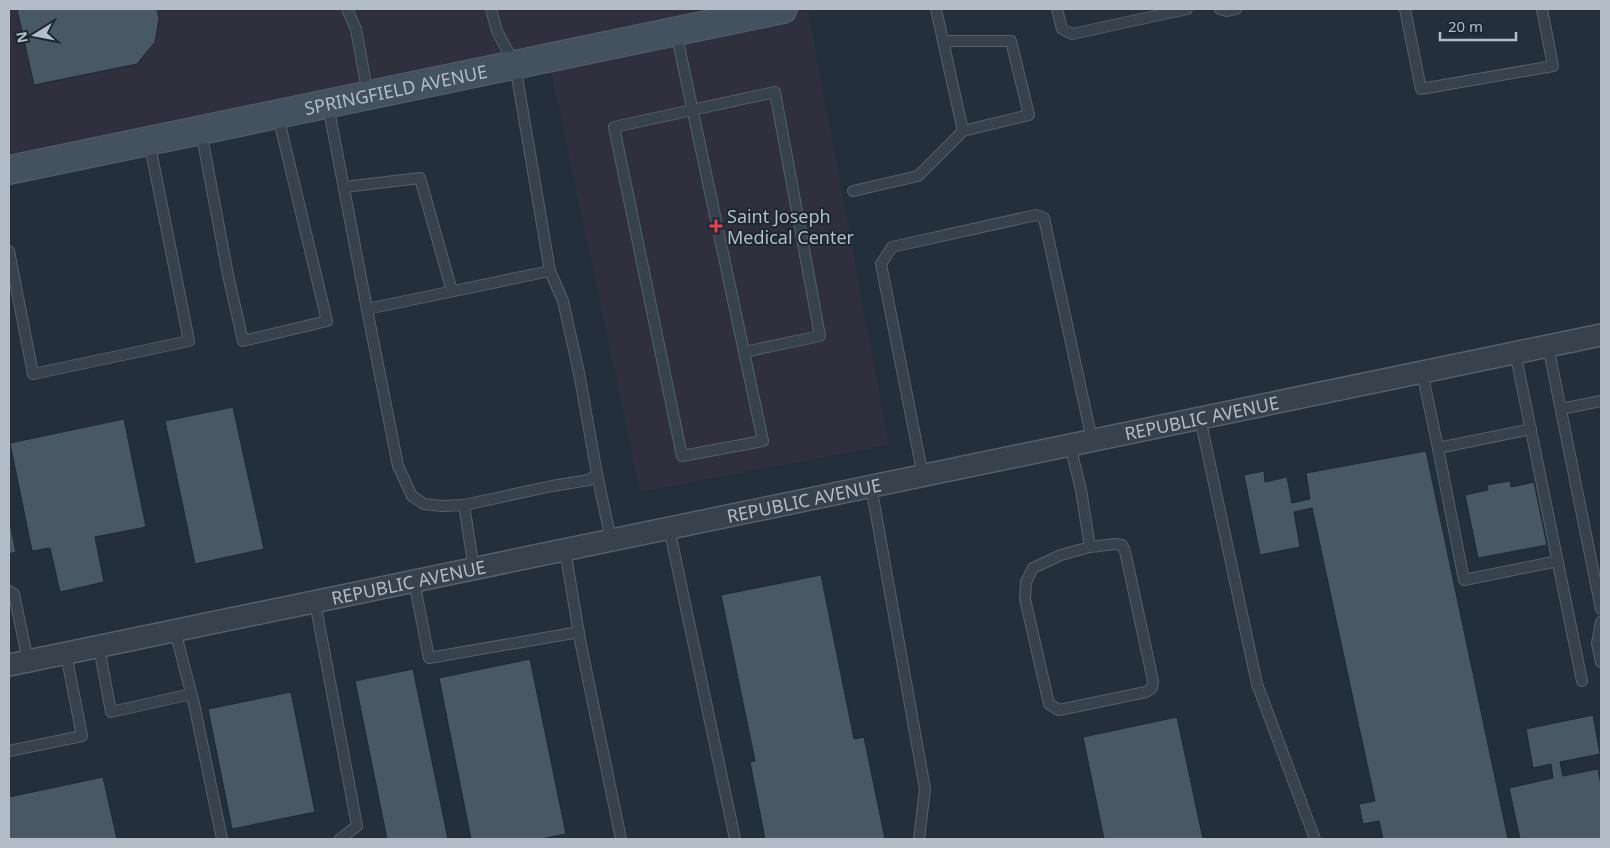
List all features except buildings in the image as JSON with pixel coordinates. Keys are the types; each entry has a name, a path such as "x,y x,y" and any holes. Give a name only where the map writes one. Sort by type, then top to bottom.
{"street":[{"name":"SPRINGFIELD AVENUE","path":"9,170 783,9"},
{"name":"REPUBLIC AVENUE","path":"19,664 1601,335"}],"lane":[{"path":"351,9 368,95"},
{"path":"492,9 497,31 515,65 550,272 563,301 579,372 611,540"},
{"path":"936,9 963,131"},
{"path":"1057,9 1062,29 1072,34 1187,9"},
{"path":"1220,9 1227,11 1236,9"},
{"path":"1405,9 1421,90 1553,66 1542,9"},
{"path":"676,31 692,110 763,441 682,456 614,128 692,110 775,92 820,336 744,352"},
{"path":"853,191 918,176 963,131 1029,114 1011,41 944,41"},
{"path":"328,104 398,466 412,496 424,504 442,506 464,505 589,480 597,474"},
{"path":"201,130 228,275 243,340 327,321 278,114"},
{"path":"9,251 33,374 188,341 149,141"},
{"path":"344,186 420,178 452,291"},
{"path":"923,476 880,264 892,247 1036,215 1044,218 1092,440"},
{"path":"367,309 550,272"},
{"path":"1548,346 1601,609"},
{"path":"1515,352 1582,681"},
{"path":"1422,372 1464,580 1558,561"},
{"path":"1561,409 1601,401"},
{"path":"1200,418 1257,684 1315,839"},
{"path":"1438,448 1531,429"},
{"path":"1070,445 1090,547"},
{"path":"872,486 925,789 919,839"},
{"path":"464,505 474,569"},
{"path":"669,528 735,839"},
{"path":"1115,544 1122,545 1125,551 1152,688 1146,692 1059,710 1049,704 1025,599 1026,582 1033,568 1060,555 1090,547 1115,544"},
{"path":"565,550 579,632 621,839"},
{"path":"414,581 429,658 579,632"},
{"path":"9,591 14,594 19,664"},
{"path":"315,602 357,826 340,839"},
{"path":"1601,622 1597,643 1601,662"},
{"path":"175,631 191,694 222,839"},
{"path":"99,647 111,712 191,694"},
{"path":"9,751 82,736 66,654"}],"shaded area":[{"name":"Saint Joseph Medical Center","path":"9,9 808,9 889,445 640,492 545,44 9,154"}],"place":[{"name":"Saint Joseph Medical Center","path":"716,226"}]}
